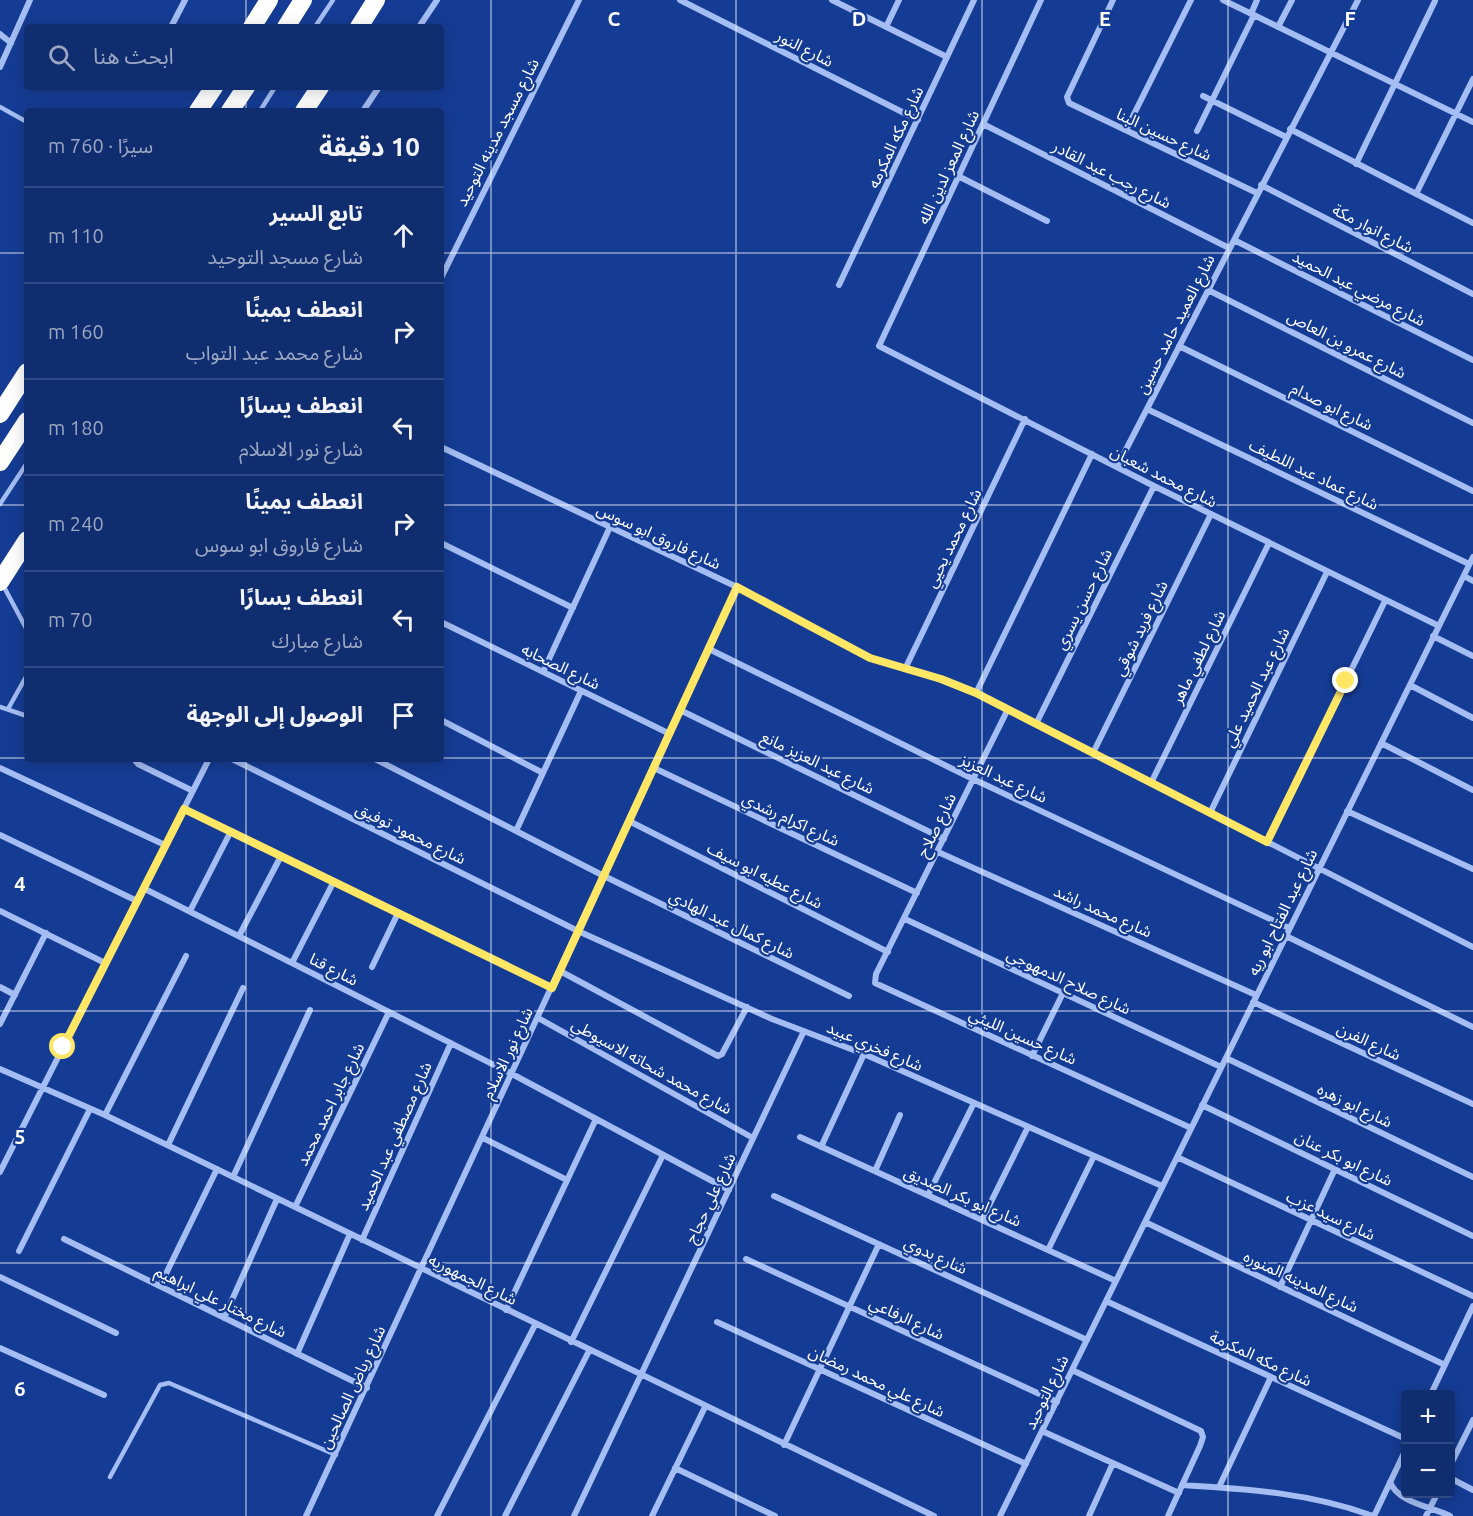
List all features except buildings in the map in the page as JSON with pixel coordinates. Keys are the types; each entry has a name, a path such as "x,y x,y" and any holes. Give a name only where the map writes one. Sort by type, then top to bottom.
{"highway":[{"path":"254,24 269,0"},
{"path":"288,24 303,0"},
{"path":"361,24 376,0"},
{"path":"200,108 212,90"},
{"path":"232,108 244,90"},
{"path":"306,108 318,90"},
{"path":"0,414 24,377"},
{"path":"0,462 24,426"},
{"path":"0,581 24,545"}],"street":[{"path":"0,67 30,0"},
{"path":"173,24 185,0"},
{"path":"421,24 437,0"},
{"name":"شارع مسجد مدينه التوحيد","path":"444,272 579,0"},
{"name":"شارع النور","path":"680,0 918,120"},
{"path":"832,0 947,57"},
{"path":"886,27 899,0"},
{"name":"شارع مكه المكرمه","path":"839,285 974,0"},
{"name":"شارع المعز لدين الله","path":"879,346 1041,0"},
{"name":"شارع حسين البنا","path":"1113,0 1067,100 1072,105 1257,193"},
{"path":"1126,130 1191,0"},
{"path":"1223,0 1473,122"},
{"path":"1197,131 1213,101 1257,0"},
{"path":"1278,27 1292,0"},
{"name":"شارع العميد حامد حسين","path":"1117,467 1358,0"},
{"path":"1356,164 1435,2"},
{"path":"0,34 11,43"},
{"path":"1416,194 1473,79"},
{"path":"365,108 377,90"},
{"path":"1203,96 1286,136"},
{"name":"شارع رجب عبد القادر","path":"983,124 1229,248"},
{"path":"1290,129 1473,223"},
{"path":"958,176 1047,221"},
{"name":"شارع انوار مكة","path":"1261,186 1473,294"},
{"name":"شارع مرضي عبد الحميد","path":"1234,240 1473,360"},
{"name":"شارع عمرو بن العاص","path":"1208,290 1473,423"},
{"name":"شارع محمد شعبان","path":"879,346 1154,486 1439,626"},
{"name":"شارع ابو صدام","path":"1179,346 1473,491"},
{"name":"شارع عماد عبد اللطيف","path":"1147,409 1469,564"},
{"name":"شارع محمد يحيي","path":"905,669 1025,419"},
{"name":"شارع فاروق ابو سوس","path":"444,448 737,587 870,658 976,693 1473,947"},
{"path":"976,693 1092,454"},
{"name":"شارع حسن يسري","path":"1036,724 1154,486"},
{"name":"شارع فريد شوقي","path":"1093,753 1211,514"},
{"path":"543,672 610,527"},
{"name":"شارع لطفي ماهر","path":"1151,783 1269,543"},
{"path":"444,544 573,608"},
{"name":"شارع عبد الفتاح ابو ريه","path":"1116,1281 1473,557"},
{"name":"شارع عبد الحميد علي","path":"1210,813 1327,572"},
{"path":"1464,576 1473,581"},
{"name":"شارع نور الاسلام","path":"422,1270 737,587"},
{"path":"1267,842 1385,601"},
{"name":"شارع الصحابه","path":"444,623 670,734"},
{"path":"1434,636 1473,656"},
{"name":"شارع عبد العزيز","path":"709,649 974,779 1289,928"},
{"path":"1410,685 1473,718"},
{"path":"516,831 581,691"},
{"name":"شارع صلاح","path":"888,952 1008,709"},
{"name":"شارع عبد العزيز مانع","path":"680,710 944,839"},
{"path":"444,722 543,773"},
{"path":"1381,743 1473,790"},
{"path":"136,762 193,791"},
{"path":"0,1172 208,762"},
{"name":"شارع محمود توفيق","path":"237,762 578,931"},
{"name":"شارع كمال عبد الهادي","path":"381,762 604,876 849,996"},
{"path":"0,768 165,845"},
{"name":"شارع اكرام رشدي","path":"654,768 917,893"},
{"path":"184,809 552,988"},
{"path":"1347,811 1473,869"},
{"name":"شارع عطيه ابو سيف","path":"629,821 888,952"},
{"path":"190,911 231,831"},
{"path":"0,835 137,901"},
{"name":"شارع محمد راشد","path":"938,852 1255,999"},
{"path":"239,936 281,856"},
{"path":"292,963 334,882"},
{"name":"شارع قنا","path":"143,888 512,1074"},
{"path":"0,911 105,963"},
{"path":"372,967 398,913"},
{"name":"شارع صلاح الدمهوجي","path":"905,919 1221,1067"},
{"name":"شارع فخري عبيد","path":"578,931 747,1007 864,1054 1162,1186"},
{"path":"0,1024 46,933"},
{"path":"1286,936 1473,1027"},
{"name":"شارع حسين الليثي","path":"888,952 875,977 877,984 1191,1128"},
{"path":"105,1115 186,956"},
{"path":"560,971 721,1056 747,1007"},
{"path":"0,987 15,995"},
{"path":"168,1145 243,988"},
{"path":"1032,1056 1063,993"},
{"name":"شارع الفرن","path":"1255,999 1473,1104"},
{"path":"233,1177 310,1010"},
{"name":"شارع جابر احمد محمد","path":"295,1207 389,1012"},
{"name":"شارع محمد شحاته الاسيوطي","path":"538,1018 753,1138"},
{"name":"شارع علي حجاج","path":"574,1516 804,1031"},
{"name":"شارع مصطفي عبد الحميد","path":"362,1240 451,1043"},
{"path":"821,1147 864,1054"},
{"name":"شارع ابو زهره","path":"1226,1058 1473,1177"},
{"name":"شارع الجمهوريه","path":"0,1070 168,1145 535,1325 934,1516"},
{"path":"512,1074 729,1190"},
{"path":"928,1195 974,1103"},
{"name":"شارع ابو بكر عنان","path":"1202,1105 1473,1236"},
{"path":"19,1251 90,1109"},
{"path":"874,1171 900,1114"},
{"path":"506,1310 596,1119"},
{"path":"982,1220 1028,1127"},
{"name":"شارع ابو بكر الصديق","path":"800,1137 1116,1281"},
{"path":"483,1138 567,1180"},
{"path":"571,1342 663,1155"},
{"path":"1047,1250 1094,1156"},
{"name":"شارع سيد عزب","path":"1177,1157 1473,1296"},
{"path":"160,1286 217,1169"},
{"path":"1280,1287 1335,1169"},
{"name":"شارع بدوي","path":"774,1196 1087,1340"},
{"path":"224,1318 277,1199"},
{"name":"شارع المدينه المنوره","path":"1145,1222 1445,1365"},
{"path":"297,1354 350,1234"},
{"name":"شارع مختار علي ابراهيم","path":"64,1239 368,1388"},
{"path":"784,1445 879,1244"},
{"name":"شارع الرفاعي","path":"746,1259 1057,1402"},
{"name":"شارع رياض الصالحين","path":"306,1516 422,1270"},
{"path":"0,1277 116,1333"},
{"name":"شارع التوحيد","path":"1000,1516 1116,1281"},
{"name":"شارع مكه المكرمة","path":"1106,1301 1401,1437"},
{"path":"1433,1390 1473,1306"},
{"name":"شارع علي محمد رمضان","path":"717,1322 1026,1464"},
{"path":"437,1516 535,1325"},
{"path":"0,1348 104,1395"},
{"path":"505,1516 589,1351"},
{"path":"1072,1370 1201,1431 1203,1437 1168,1516"},
{"path":"1219,1487 1271,1377"},
{"path":"652,1516 705,1407"},
{"path":"1455,1456 1473,1422"},
{"path":"1042,1431 1179,1493"},
{"path":"1182,1485 1316,1498 1373,1516 1401,1459"},
{"path":"1089,1516 1113,1463"},
{"path":"675,1468 775,1516"},
{"path":"1390,1481 1393,1488 1401,1495 1450,1516"},
{"path":"1455,1481 1473,1490"},
{"path":"1426,1516 1435,1498"}],"lane":[{"path":"317,24 333,0"},
{"path":"262,108 273,90"},
{"path":"0,107 24,120"},
{"path":"0,504 24,468"},
{"path":"0,581 24,625"},
{"path":"8,709 24,680"},
{"path":"0,707 24,715"},
{"path":"110,1476 160,1385 169,1383 336,1455"}],"route":[{"path":"63,1047 184,809 552,988 737,587 870,658 941,679 976,693 1267,842 1346,681"}]}
